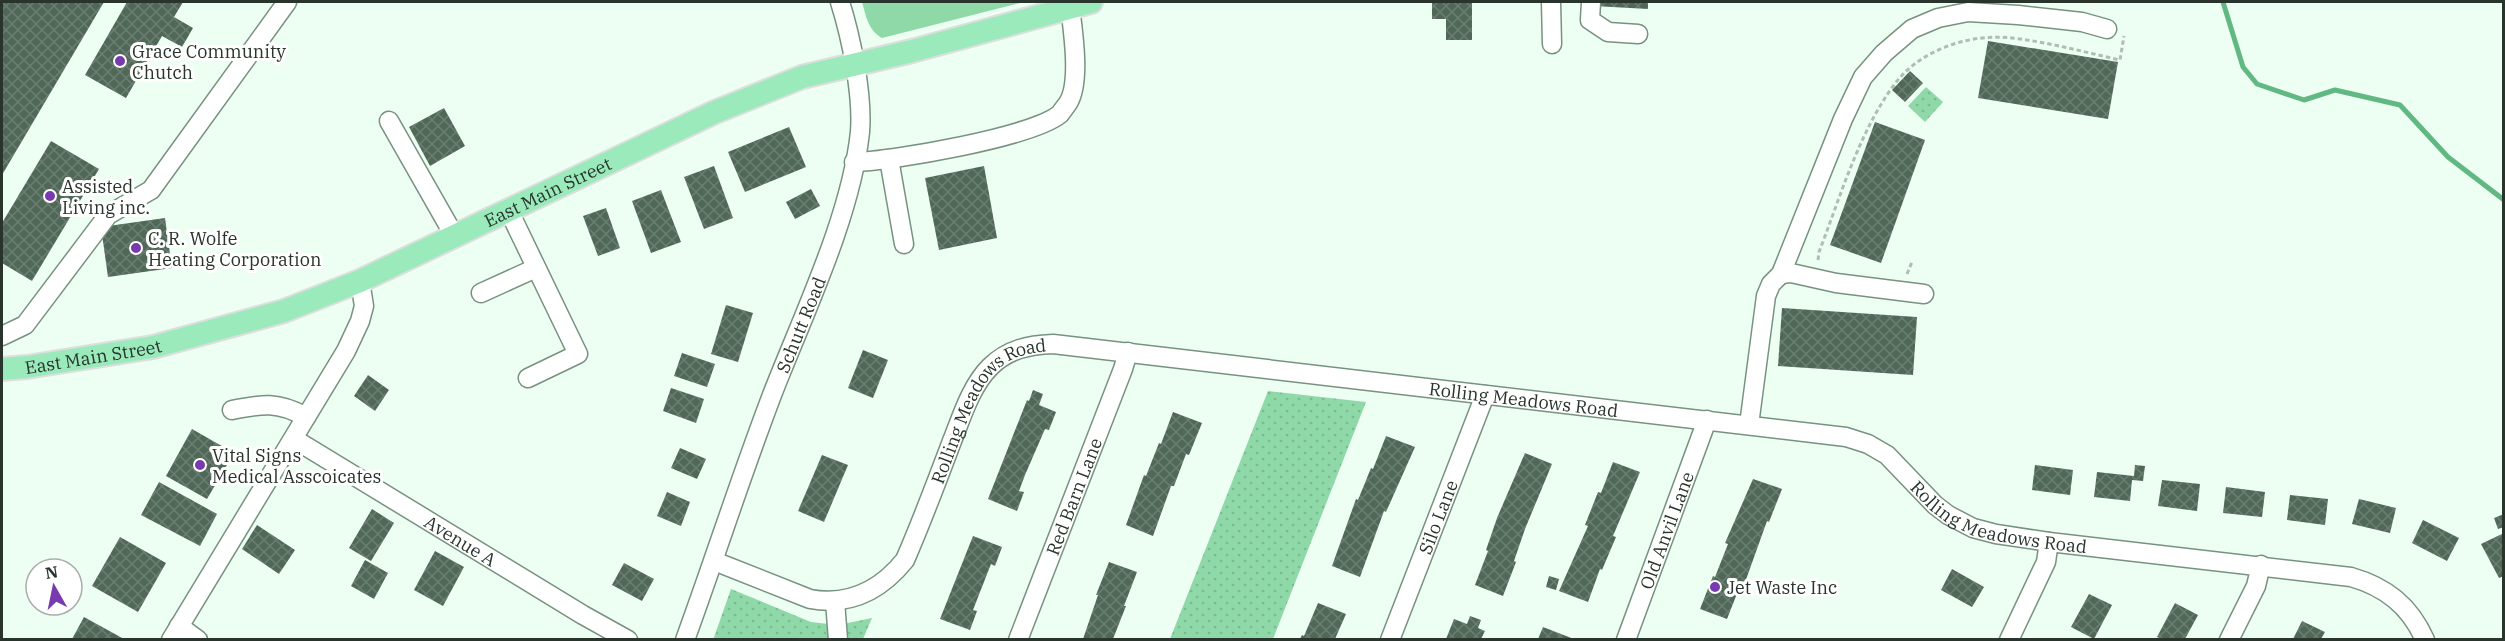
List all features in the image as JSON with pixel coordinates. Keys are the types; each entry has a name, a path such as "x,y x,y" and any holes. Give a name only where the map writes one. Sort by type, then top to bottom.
{"main road":[{"name":"East Main Street","path":"2,369 27,368 153,347 251,322 360,281 715,112 802,77 912,51 1080,4"}],"street":[{"path":"2,336 25,325 108,215 151,190 287,2"},
{"name":"Schutt Road","path":"685,639 714,561 752,445 833,238 851,182 860,130 854,65 847,24 840,2"},
{"path":"1551,2 1551,44"},
{"path":"1591,2 1590,20 1608,32 1638,34"},
{"path":"854,162 889,159 988,140 1025,130 1059,114 1070,100 1074,76 1073,31 1080,4"},
{"path":"1749,425 1767,296 1771,284 1781,274 1843,119 1863,77 1884,53 1912,29 1957,8 1968,12 2018,15 2116,28"},
{"path":"389,122 455,237"},
{"path":"889,159 904,244"},
{"path":"509,211 578,354 528,378"},
{"path":"481,293 536,268"},
{"path":"1781,274 1791,273 1836,283 1924,294"},
{"path":"198,639 175,633 346,351 360,321 364,306 360,281"},
{"name":"Rolling Meadows Road","path":"714,561 798,595 822,601 847,600 873,590 895,573 905,560 965,408 980,380 994,363 1010,353 1031,345 1053,344 1846,437 1869,444 1895,462 1921,492 1948,515 1973,528 2049,542 2351,577 2367,582 2396,599 2418,625 2425,639"},
{"name":"Red Barn Lane","path":"1018,639 1128,352"},
{"name":"Silo Lane","path":"1390,639 1485,395"},
{"path":"232,410 264,403 293,410 306,417"},
{"name":"Old Anvil Lane","path":"1626,639 1707,420"},
{"name":"Avenue A","path":"294,438 583,615 628,639"},
{"path":"2009,639 2046,562 2049,542"},
{"path":"2229,639 2256,586 2261,565"},
{"path":"835,601 838,639"}],"path":[{"path":"1825,263 1818,260 1819,252 1870,124 1894,84 1908,70 1927,56 1976,38 2011,38 2120,60 2116,28"},
{"path":"1900,273 1908,274 1912,262"}],"green space":[{"path":"862,2 1024,2 882,38 871,27"},
{"path":"1926,87 1943,102 1925,122 1908,106"},
{"path":"1268,391 1366,402 1273,639 1170,639"},
{"path":"731,589 811,622 838,625 872,618 863,639 713,640"}],"building":[{"path":"2,2 104,2 2,175"},
{"name":"Grace Community Chutch","path":"127,2 183,2 174,17 193,28 182,47 162,36 126,98 85,75"},
{"path":"1432,2 1472,2 1472,40 1446,40 1446,19 1432,19"},
{"path":"1595,2 1648,2 1648,9 1594,6"},
{"path":"1988,41 2118,62 2108,119 1978,98"},
{"path":"1910,71 1923,83 1905,102 1892,90"},
{"path":"444,108 465,146 430,166 409,127"},
{"path":"1875,122 1925,140 1881,263 1830,245"},
{"path":"789,127 806,167 745,192 728,152"},
{"name":"Assisted Living inc.","path":"51,141 99,169 32,281 2,263 2,223"},
{"path":"714,166 733,218 704,229 684,177"},
{"path":"984,166 997,238 939,250 925,178"},
{"path":"811,189 820,206 795,219 786,202"},
{"path":"661,190 681,242 651,253 632,201"},
{"path":"606,208 620,248 598,256 583,216"},
{"name":"C. R. Wolfe Heating Corporation","path":"165,218 172,268 108,277 101,227"},
{"path":"726,305 753,313 738,362 711,354"},
{"path":"1782,308 1917,317 1913,375 1778,366"},
{"path":"863,350 888,360 873,398 848,388"},
{"path":"682,353 715,364 707,387 674,376"},
{"path":"368,375 389,390 375,411 354,396"},
{"path":"671,388 704,399 696,423 663,411"},
{"path":"1033,390 1043,394 1039,405 1056,412 1049,430 1045,429 1025,475 1019,491 1024,492 1017,511 988,499"},
{"path":"1173,412 1202,423 1189,455 1186,454 1174,486 1171,486 1153,536 1126,525 1144,475 1146,476 1159,443 1161,444"},
{"name":"Vital Signs Medical Asscoicates","path":"192,429 234,453 207,499 166,476"},
{"path":"1386,436 1415,447 1386,512 1384,511 1360,577 1332,566 1356,499 1358,500 1371,468 1373,469"},
{"path":"680,448 706,459 697,479 671,468"},
{"path":"1525,453 1552,464 1525,529 1503,596 1475,585 1497,518"},
{"path":"822,455 848,465 824,522 798,511"},
{"path":"1613,462 1640,472 1613,536 1616,537 1602,570 1600,569 1588,602 1559,591 1588,526 1585,525 1598,492 1601,493"},
{"path":"2035,465 2073,470 2070,495 2032,490"},
{"path":"2135,465 2145,466 2143,481 2132,480 2130,501 2094,497 2097,472 2134,476"},
{"path":"1753,479 1782,489 1769,522 1767,521 1743,588 1740,586 1727,619 1700,609 1713,576 1715,577 1728,544 1725,543"},
{"path":"2162,480 2200,484 2197,511 2158,506"},
{"path":"159,482 217,514 200,546 141,515"},
{"path":"2226,487 2265,492 2262,517 2223,513"},
{"path":"667,492 690,502 681,526 657,516"},
{"path":"2290,495 2328,499 2325,525 2287,520"},
{"path":"2359,499 2396,508 2390,533 2352,524"},
{"path":"372,509 394,523 371,561 349,548"},
{"path":"2504,514 2504,527 2498,529 2494,518"},
{"path":"2423,520 2459,538 2447,561 2412,543"},
{"path":"257,525 295,550 279,574 242,549"},
{"path":"2504,533 2504,576 2499,578 2481,544"},
{"path":"973,536 1002,547 995,566 991,564 973,610 977,611 970,630 940,619"},
{"path":"120,537 166,563 138,612 92,586"},
{"path":"435,551 464,567 443,606 414,590"},
{"path":"365,560 388,573 374,599 351,586"},
{"path":"1109,562 1137,572 1124,606 1126,606 1113,639 1083,639 1098,595 1096,595"},
{"path":"624,563 654,579 642,601 612,585"},
{"path":"1952,569 1984,587 1972,607 1941,590"},
{"path":"1549,576 1559,579 1556,590 1546,587"},
{"path":"2089,594 2112,605 2094,639 2071,627"},
{"path":"1318,603 1346,614 1335,639 1300,639 1302,635 1304,636"},
{"path":"2175,603 2198,615 2185,639 2161,639 2157,637"},
{"path":"1470,616 1481,620 1478,628 1485,631 1481,639 1446,639 1454,619 1467,624"},
{"path":"84,617 124,639 72,639"},
{"path":"2302,621 2325,632 2321,639 2293,639"},
{"path":"1543,627 1574,639 1538,639"}],"waterway":[{"path":"2223,2 2243,67 2257,84 2304,100 2335,90 2400,105 2448,157 2504,200"}],"place":[{"name":"Grace Community Chutch","path":"120,61"},
{"name":"Assisted Living inc.","path":"50,196"},
{"name":"C. R. Wolfe Heating Corporation","path":"136,248"},
{"name":"Vital Signs Medical Asscoicates","path":"200,465"},
{"name":"Jet Waste Inc","path":"1715,587"}]}
